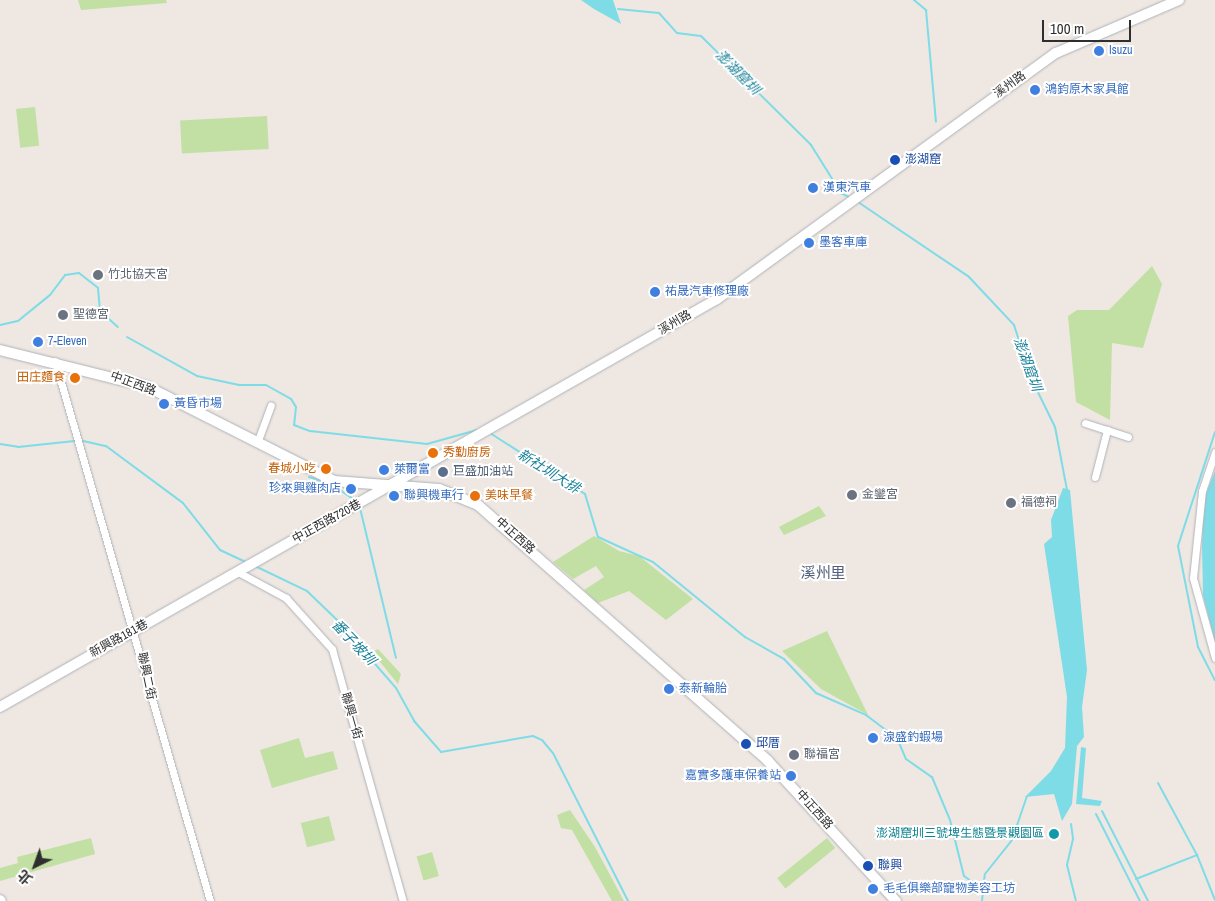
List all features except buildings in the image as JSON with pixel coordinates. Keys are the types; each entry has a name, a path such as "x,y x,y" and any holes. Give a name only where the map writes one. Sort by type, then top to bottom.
{"street":[{"name":"溪州路","path":"393,485 717,299 1056,53 1179,0"},
{"name":"中正西路","path":"0,350 55,361 148,388 334,481 439,489 489,512 780,772 896,901"},
{"name":"聯興二街","path":"55,361 73,434 133,631 210,901"},
{"path":"257,442 271,405"},
{"path":"1085,423 1128,437"},
{"path":"1095,477 1107,430"},
{"path":"1215,452 1202,491 1193,578 1215,658"},
{"name":"中正西路720巷","path":"238,572 393,485"},
{"name":"新興路181巷","path":"0,707 238,572"},
{"name":"聯興一街","path":"238,572 286,598 332,649 404,901"}],"green space":[{"path":"78,0 166,0 167,3 81,10"},
{"path":"35,107 39,146 20,148 16,109"},
{"path":"267,116 269,149 182,154 180,121"},
{"path":"1152,266 1162,284 1143,348 1112,343 1110,420 1076,402 1068,316 1077,310 1109,310"},
{"path":"819,506 826,516 784,535 779,527"},
{"path":"594,536 619,551 639,556 693,599 666,620 629,591 598,603 584,590 604,577 596,566 573,579 553,562"},
{"path":"827,631 868,715 821,689 782,651"},
{"path":"378,649 401,674 398,684 372,652"},
{"path":"299,738 305,758 333,751 338,769 272,788 260,750"},
{"path":"570,810 595,847 624,901 612,901 572,830 561,828 557,815"},
{"path":"329,816 335,840 307,847 301,823"},
{"path":"91,838 95,854 0,881 0,868 18,863 17,857"},
{"path":"827,838 835,848 785,888 777,878"},
{"path":"432,852 439,876 424,880 417,856"}],"water":[{"path":"581,0 613,0 621,24 594,9"},
{"path":"1215,471 1215,642 1203,595 1202,545 1204,499"},
{"path":"1063,488 1070,490 1087,670 1082,707 1084,737 1077,746 1072,804 1062,821 1054,794 1025,797 1051,771 1065,748 1067,697 1044,544 1052,537 1051,520"},
{"path":"1081,747 1086,748 1082,798 1102,801 1100,806 1076,804"}],"waterway":[{"path":"914,0 926,10 936,122"},
{"name":"澎湖窟圳","path":"618,9 659,13 677,33 701,36 811,145 841,193 849,197"},
{"name":"澎湖窟圳","path":"858,202 969,277 1014,325 1032,380 1055,427 1067,490"},
{"name":"新社圳大排","path":"0,325 18,321 50,295 65,275 79,273 98,288 100,311 118,327"},
{"name":"新社圳大排","path":"127,337 197,376 239,385 266,385 291,399 296,407 294,425 310,431 427,444 477,430"},
{"path":"1215,432 1178,546 1198,647 1215,680"},
{"name":"新社圳大排","path":"490,433 585,494 598,537 653,562 745,637 784,659 816,693 866,715 897,738 906,759 932,777 950,820 964,876 982,889"},
{"name":"番子坡圳","path":"79,440 106,446 183,503 220,550 246,562"},
{"name":"番子坡圳","path":"0,444 18,447 75,441"},
{"path":"309,477 328,483"},
{"path":"334,486 355,500"},
{"path":"360,508 396,658"},
{"name":"番子坡圳","path":"255,566 307,591 336,619 396,688 414,721 441,752 533,736 542,740 553,753 628,901"},
{"path":"1158,783 1197,855 1215,900"},
{"name":"澎湖窟圳","path":"982,901 985,874 1012,840 1027,796"},
{"path":"1102,811 1148,901"},
{"path":"1096,814 1140,901"},
{"path":"1071,824 1073,839 1067,865 1076,901"},
{"path":"1136,879 1197,855"}],"place":[{"name":"Isuzu","path":"1099,51"},
{"name":"鴻鈞原木家具館","path":"1035,90"},
{"name":"澎湖窟","path":"895,160"},
{"name":"漢東汽車","path":"813,188"},
{"name":"墨客車庫","path":"809,243"},
{"name":"竹北協天宮","path":"98,275"},
{"name":"祐晟汽車修理廠","path":"655,292"},
{"name":"聖德宮","path":"63,315"},
{"name":"7-Eleven","path":"38,342"},
{"name":"田庄麵食","path":"75,378"},
{"name":"黃昏市場","path":"164,404"},
{"name":"秀勤廚房","path":"433,453"},
{"name":"春城小吃","path":"326,469"},
{"name":"萊爾富","path":"384,470"},
{"name":"巨盛加油站","path":"443,472"},
{"name":"珍來興雞肉店","path":"351,489"},
{"name":"金鑾宮","path":"852,495"},
{"name":"聯興機車行","path":"394,496"},
{"name":"美味早餐","path":"475,496"},
{"name":"福德祠","path":"1011,503"},
{"name":"泰新輪胎","path":"669,689"},
{"name":"湶盛釣蝦場","path":"873,738"},
{"name":"邱厝","path":"746,744"},
{"name":"聯福宮","path":"794,755"},
{"name":"嘉實多護車保養站","path":"791,776"},
{"name":"澎湖窟圳三號埤生態暨景觀園區","path":"1054,834"},
{"name":"聯興","path":"868,866"},
{"name":"毛毛俱樂部寵物美容工坊","path":"873,889"}],"district":[{"name":"溪州里","path":"823,573"}]}
